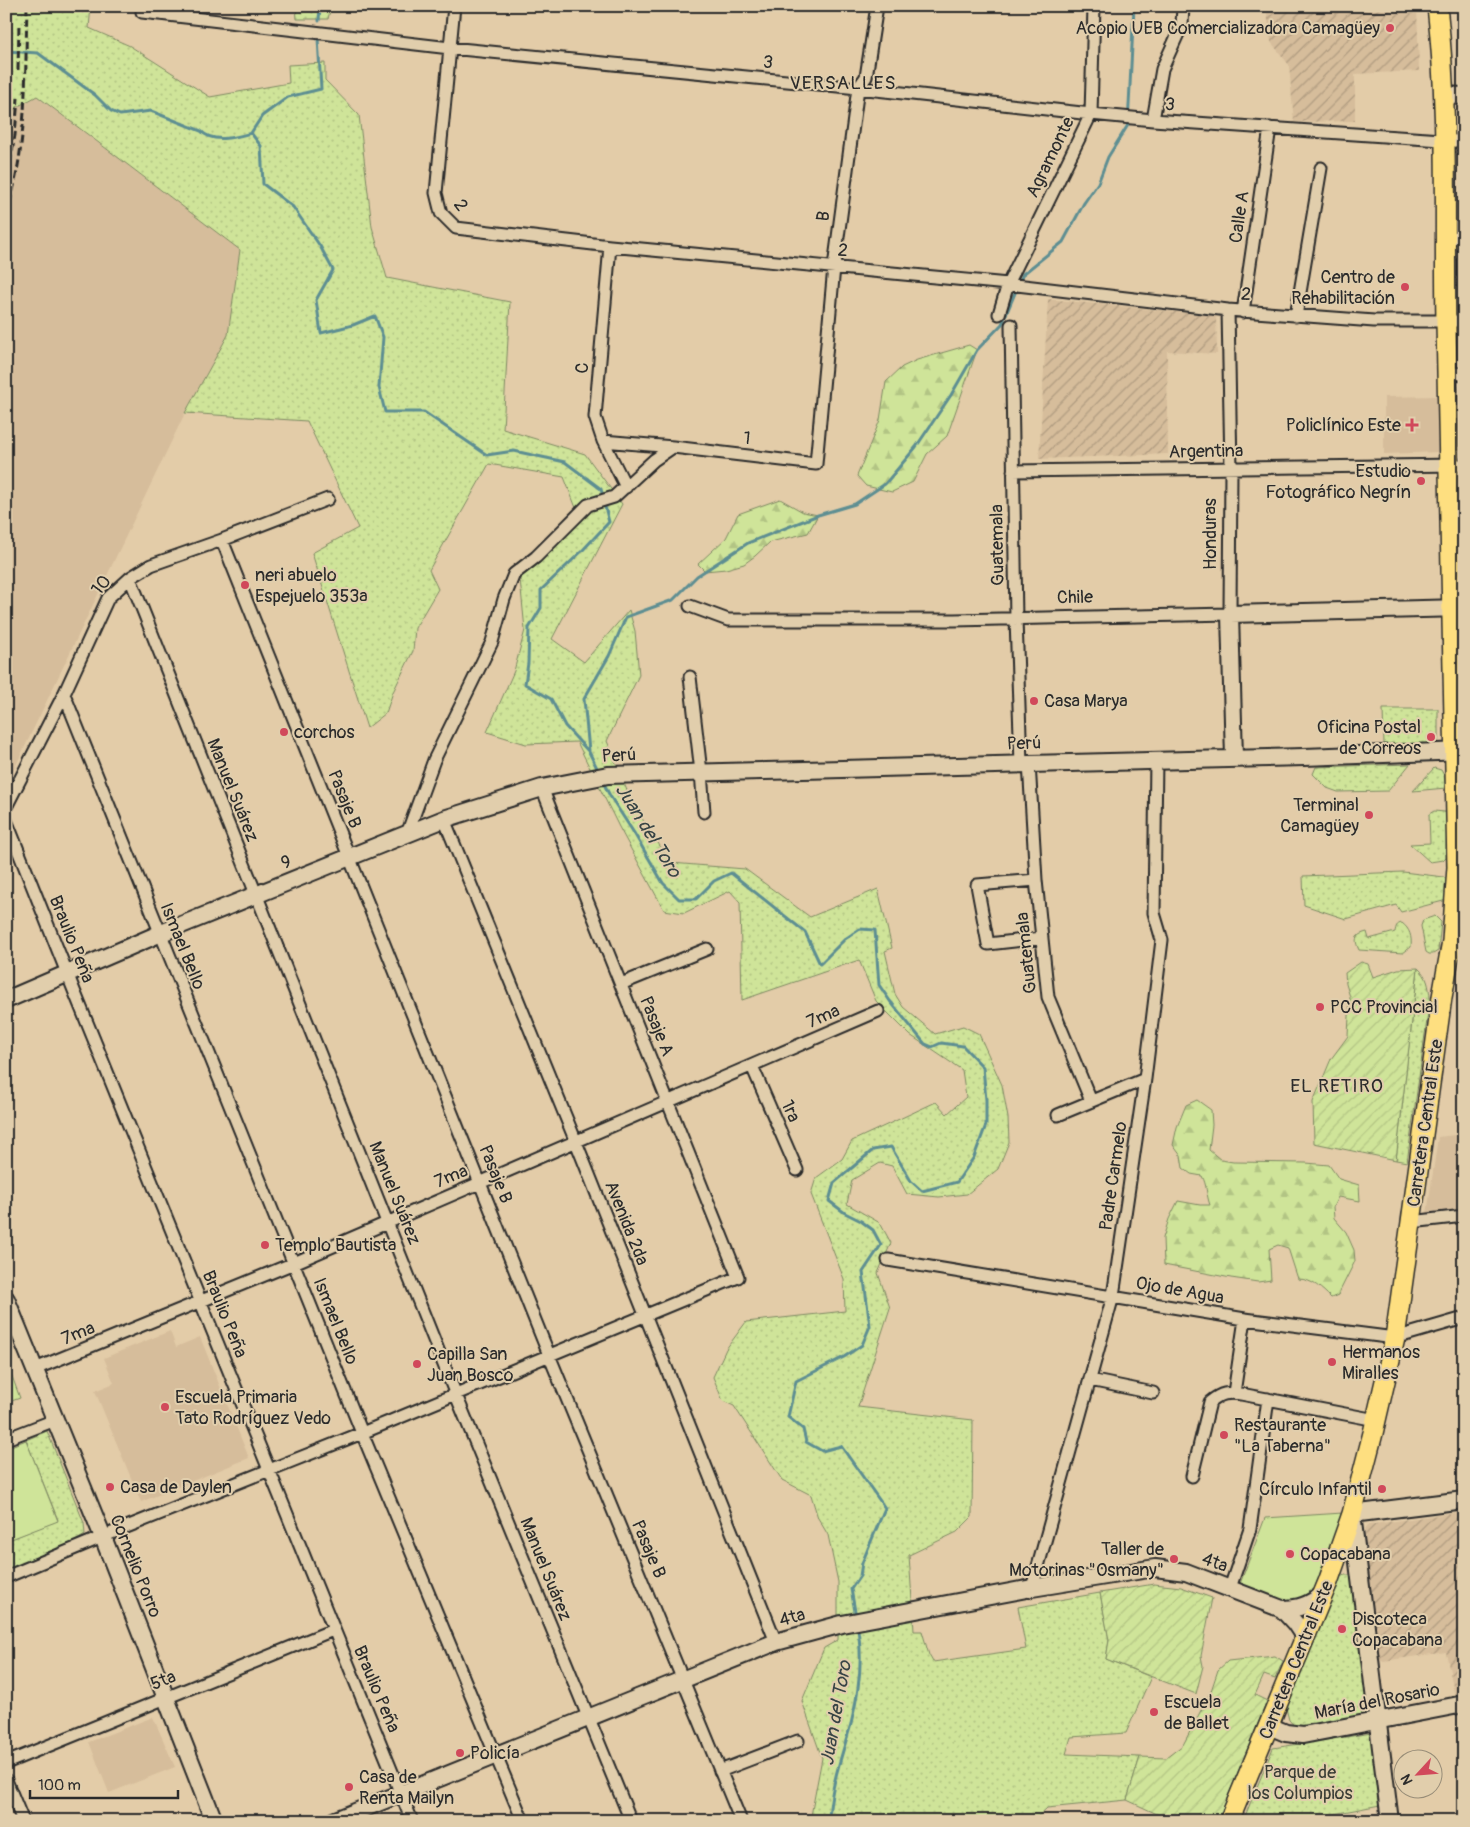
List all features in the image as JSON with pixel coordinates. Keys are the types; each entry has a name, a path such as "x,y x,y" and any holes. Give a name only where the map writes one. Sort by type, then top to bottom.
{"main road":[{"name":"Carretera Central Este","path":"1437,6 1454,95"},
{"name":"Carretera Central Este","path":"1229,1821 1304,1642 1352,1514 1395,1338 1410,1222 1456,963 1458,941 1457,867 1453,752 1458,683 1458,541 1454,466 1456,374 1451,321 1455,238 1450,140 1454,95 1453,30 1450,6"},
{"name":"Carretera Central Este","path":"1457,609 1464,658"}],"street":[{"name":"3","path":"143,6 142,12 450,48 858,88 1091,114 1153,120 1450,140"},
{"name":"2","path":"454,6 436,193 441,213 456,228 610,246 1008,284 1243,312 1374,321 1451,321"},
{"name":"B","path":"816,464 834,267 858,88 866,77 877,6"},
{"name":"Agramonte","path":"998,314 1008,284 1091,114 1094,6"},
{"path":"1153,120 1162,69 1182,25 1182,6"},
{"name":"Calle A","path":"1243,312 1270,128"},
{"path":"1296,316 1321,168"},
{"name":"C","path":"610,246 595,417 603,440 626,487"},
{"name":"Honduras","path":"1228,310 1231,468 1230,614 1234,758"},
{"name":"Guatemala","path":"1011,325 1016,619 1025,764 1048,997 1091,1101"},
{"name":"1","path":"603,440 816,464"},
{"path":"407,834 434,760 492,642 504,598 514,574 536,557 588,504 614,497 654,460 673,447"},
{"name":"Argentina","path":"1013,472 1454,466"},
{"name":"10","path":"6,807 64,694 108,598 130,578 151,565 328,499"},
{"name":"Pasaje B","path":"222,540 549,1355 741,1821"},
{"name":"Manuel Suárez","path":"130,578 456,1395 631,1821"},
{"name":"Chile","path":"690,606 728,620 1016,619 1457,609"},
{"path":"690,677 702,772 704,812"},
{"name":"Ismael Bello","path":"64,694 362,1433 523,1821"},
{"name":"Perú","path":"586,778 608,775 702,772 1453,752"},
{"name":"Padre Carmelo","path":"1032,1588 1113,1296 1145,1079 1162,940 1154,913 1156,760"},
{"name":"9","path":"6,1000 160,934 444,819 542,788 586,778"},
{"name":"Pasaje A","path":"542,788 738,1277 645,1316"},
{"name":"Avenida 2da","path":"444,819 576,1142 776,1642"},
{"name":"Braulio Peña","path":"6,820 412,1821"},
{"path":"1036,880 977,885 988,944 1042,938"},
{"path":"621,984 707,949"},
{"name":"7ma","path":"35,1369 294,1263 878,1011"},
{"name":"1ra","path":"752,1066 798,1170"},
{"path":"1058,1115 1145,1079"},
{"path":"1410,1222 1464,1216"},
{"name":"Ojo de Agua","path":"888,1260 1245,1319 1395,1338 1464,1318"},
{"name":"Cornelio Porro","path":"6,1299 103,1537 214,1821"},
{"path":"6,1576 456,1395 645,1316"},
{"path":"1234,1393 1245,1319"},
{"path":"1090,1380 1153,1393"},
{"path":"1192,1476 1210,1402 1218,1395 1226,1392 1376,1420"},
{"path":"1230,1588 1250,1529 1268,1399"},
{"path":"6,1439 55,1420"},
{"path":"1390,1821 1376,1721 1352,1514 1464,1500"},
{"name":"4ta","path":"333,1821 776,1642 842,1624 1032,1588 1155,1568 1186,1572 1282,1609 1301,1632 1304,1642"},
{"path":"1282,1609 1298,1608 1310,1604 1322,1595"},
{"name":"5ta","path":"6,1763 333,1630"},
{"name":"María del Rosario","path":"1269,1726 1286,1733 1303,1736 1464,1704"},
{"path":"720,1771 798,1741"},
{"path":"6,1780 23,1821"}],"shaded area":[{"name":"Acopio UEB Comercializadora Camagüey","path":"1266,6 1417,6 1419,71 1355,74 1355,121 1294,122 1289,65 1271,42"},
{"path":"37,96 240,250 228,335 185,413 6,786 6,126 15,108"},
{"path":"1048,299 1216,316 1217,354 1167,351 1168,454 1039,459"},
{"name":"Policlínico Este","path":"1440,396 1441,452 1384,454 1384,397"},
{"path":"1464,1134 1464,1210 1427,1214 1438,1137"},
{"name":"Escuela Primaria Tato Rodríguez Vedo","path":"170,1331 176,1347 200,1337 249,1458 141,1502 95,1391 114,1383 104,1358"},
{"path":"1464,1511 1464,1695 1455,1697 1446,1652 1376,1662 1365,1530 1368,1525"},
{"path":"153,1717 175,1767 109,1793 89,1742"}],"green space":[{"path":"6,6 91,6 89,28 130,46 210,97 289,83 288,65 325,63 325,80 359,115 372,227 387,278 510,302 503,429 585,454 622,504 552,639 584,662 629,610 635,631 639,675 607,741 632,803 671,863 745,869 810,917 878,889 892,948 885,951 895,994 903,1007 935,1034 963,1026 979,1034 1002,1085 1008,1118 1009,1142 998,1169 967,1194 939,1197 907,1194 892,1166 880,1163 852,1180 847,1204 880,1223 891,1243 878,1273 890,1308 858,1407 973,1420 972,1517 957,1532 909,1555 914,1631 922,1631 933,1662 1026,1649 1018,1607 1100,1593 1109,1640 1106,1659 1151,1677 1126,1733 1071,1737 1066,1754 1140,1757 1127,1800 1047,1808 1033,1821 810,1821 822,1758 802,1701 824,1648 838,1640 838,1582 828,1535 818,1518 811,1495 782,1480 734,1406 723,1401 713,1377 726,1349 746,1322 845,1311 844,1279 811,1194 816,1178 842,1159 852,1141 936,1102 947,1114 966,1097 962,1070 910,1035 876,1001 859,960 742,1000 740,902 730,891 684,913 664,910 619,827 577,742 526,744 487,732 514,671 525,630 520,579 578,513 564,477 489,464 429,570 438,589 415,628 413,651 393,692 386,713 367,728 312,553 358,528 307,421 185,413 228,335 240,250 37,96 15,108 6,126"},
{"path":"296,6 331,6 328,19 297,19"},
{"path":"969,345 977,350 947,436 927,454 913,482 892,492 866,486 857,476 880,420 886,382 902,367 917,360"},
{"path":"780,499 803,512 818,515 808,533 770,542 744,564 726,569 705,571 698,564 726,538 738,514"},
{"path":"1383,709 1438,709 1438,744 1384,744"},
{"path":"1410,764 1388,791 1338,792 1327,788 1313,774 1316,767"},
{"path":"1434,768 1441,770 1444,775 1446,788 1413,791"},
{"path":"1434,811 1445,812 1447,818 1446,857 1443,860 1430,862 1410,844 1430,843 1429,814"},
{"path":"1403,872 1444,877 1447,881 1447,900 1401,912 1396,905 1346,919 1304,905 1303,876"},
{"path":"1435,916 1441,922 1438,951 1429,954 1426,952 1421,926 1423,920"},
{"path":"1402,923 1409,931 1411,940 1411,947 1403,953 1359,950 1356,943 1358,936 1367,932 1369,939 1395,932 1397,925"},
{"path":"1361,962 1368,964 1373,977 1398,969 1418,968 1396,1160 1314,1143 1313,1102 1331,1059 1348,1036 1350,997 1345,973"},
{"path":"1418,968 1427,982 1430,999 1407,1162 1396,1160"},
{"path":"1197,1100 1211,1110 1212,1125 1209,1150 1221,1160 1329,1165 1339,1179 1359,1185 1360,1201 1338,1197 1333,1207 1334,1218 1346,1232 1354,1250 1355,1261 1338,1295 1331,1298 1312,1283 1298,1279 1288,1248 1278,1245 1269,1249 1271,1280 1258,1282 1164,1265 1163,1238 1169,1219 1178,1201 1210,1205 1202,1176 1191,1174 1183,1168 1181,1156 1173,1145 1177,1127 1186,1105"},
{"path":"6,1360 20,1398 6,1403"},
{"path":"47,1431 84,1523 85,1535 72,1543 6,1570 6,1541 58,1520 26,1440"},
{"path":"26,1440 58,1521 6,1541 6,1448"},
{"name":"Copacabana","path":"1343,1513 1313,1592 1294,1606 1238,1589 1265,1518"},
{"path":"1345,1575 1353,1578 1370,1716 1297,1729 1289,1720 1286,1708 1332,1587 1339,1577"},
{"path":"1154,1584 1181,1587 1212,1598 1201,1656 1203,1666 1196,1694 1106,1659 1109,1640 1100,1593"},
{"path":"1275,1656 1283,1661 1275,1679 1264,1675 1255,1695 1267,1701 1218,1821 1172,1821 1127,1800 1140,1757 1166,1758 1183,1745 1211,1691 1218,1670 1228,1661"},
{"name":"Parque de los Columpios","path":"1372,1733 1380,1805 1297,1821 1243,1821 1273,1748"}],"waterway":[{"path":"319,21 320,6"},
{"path":"589,751 584,699 609,656 626,617 673,600 697,576 748,543 818,515 855,504 885,484 916,447 951,395 977,350 1002,324 1023,274 1063,242 1084,203 1098,183 1108,157 1128,125 1134,6"},
{"path":"251,133 262,116 288,97 321,89 318,38"},
{"name":"Juan del Toro","path":"6,51 38,53 95,95 111,111 120,115 151,111 201,131 206,135 218,138 232,138 251,133"},
{"name":"Juan del Toro","path":"251,133 261,146 263,184 293,207 320,246 333,270 316,300 321,333 353,325 375,316 383,337 379,387 385,412 424,412 487,455 514,451 565,462 601,489 603,497"},
{"name":"Juan del Toro","path":"599,772 589,752 565,726 551,699 525,684 529,628 541,608 541,590 609,522 604,503"},
{"name":"Juan del Toro","path":"602,780 663,883 679,899 696,899 714,881 731,873 805,932 820,964 845,939 860,929 875,930 879,985 890,1001 925,1044 932,1047 941,1043 963,1046 983,1067 986,1125 974,1157 957,1182 922,1191 911,1181 891,1147 873,1150 834,1183 829,1201 873,1230 881,1245 863,1272 870,1326 862,1345 844,1357 796,1381 788,1417 803,1429 806,1442 822,1451 841,1446 885,1508 862,1563 860,1576 851,1589 856,1617"},
{"name":"Juan del Toro","path":"829,1821 834,1784 851,1724 858,1687 860,1650 857,1625"}],"railway":[{"path":"6,215 13,190 22,138 27,6"},
{"path":"18,70 19,23"},
{"path":"6,187 15,135 18,98"}],"place":[{"name":"Acopio UEB Comercializadora Camagüey","path":"1390,28"},
{"name":"Centro de Rehabilitación","path":"1405,287"},
{"name":"Policlínico Este","path":"1412,425"},
{"name":"Estudio Fotográfico Negrín","path":"1421,481"},
{"name":"neri abuelo Espejuelo 353a","path":"245,585"},
{"name":"Casa Marya","path":"1034,701"},
{"name":"corchos","path":"284,732"},
{"name":"Oficina Postal de Correos","path":"1431,737"},
{"name":"Terminal Camagüey","path":"1369,815"},
{"name":"PCC Provincial","path":"1320,1007"},
{"name":"Templo Bautista","path":"265,1245"},
{"name":"Hermanos Miralles","path":"1332,1362"},
{"name":"Capilla San Juan Bosco","path":"417,1364"},
{"name":"Escuela Primaria Tato Rodríguez Vedo","path":"165,1407"},
{"name":"Restaurante \"La Taberna\"","path":"1224,1435"},
{"name":"Casa de Daylen","path":"110,1487"},
{"name":"Círculo Infantil","path":"1382,1489"},
{"name":"Copacabana","path":"1290,1554"},
{"name":"Taller de Motorinas \"Osmany\"","path":"1174,1559"},
{"name":"Discoteca Copacabana","path":"1342,1629"},
{"name":"Escuela de Ballet","path":"1154,1712"},
{"name":"Policía","path":"460,1753"},
{"name":"Casa de Renta Mailyn","path":"349,1787"}],"district":[{"name":"VERSALLES","path":"843,82"},
{"name":"EL RETIRO","path":"1337,1085"}]}
